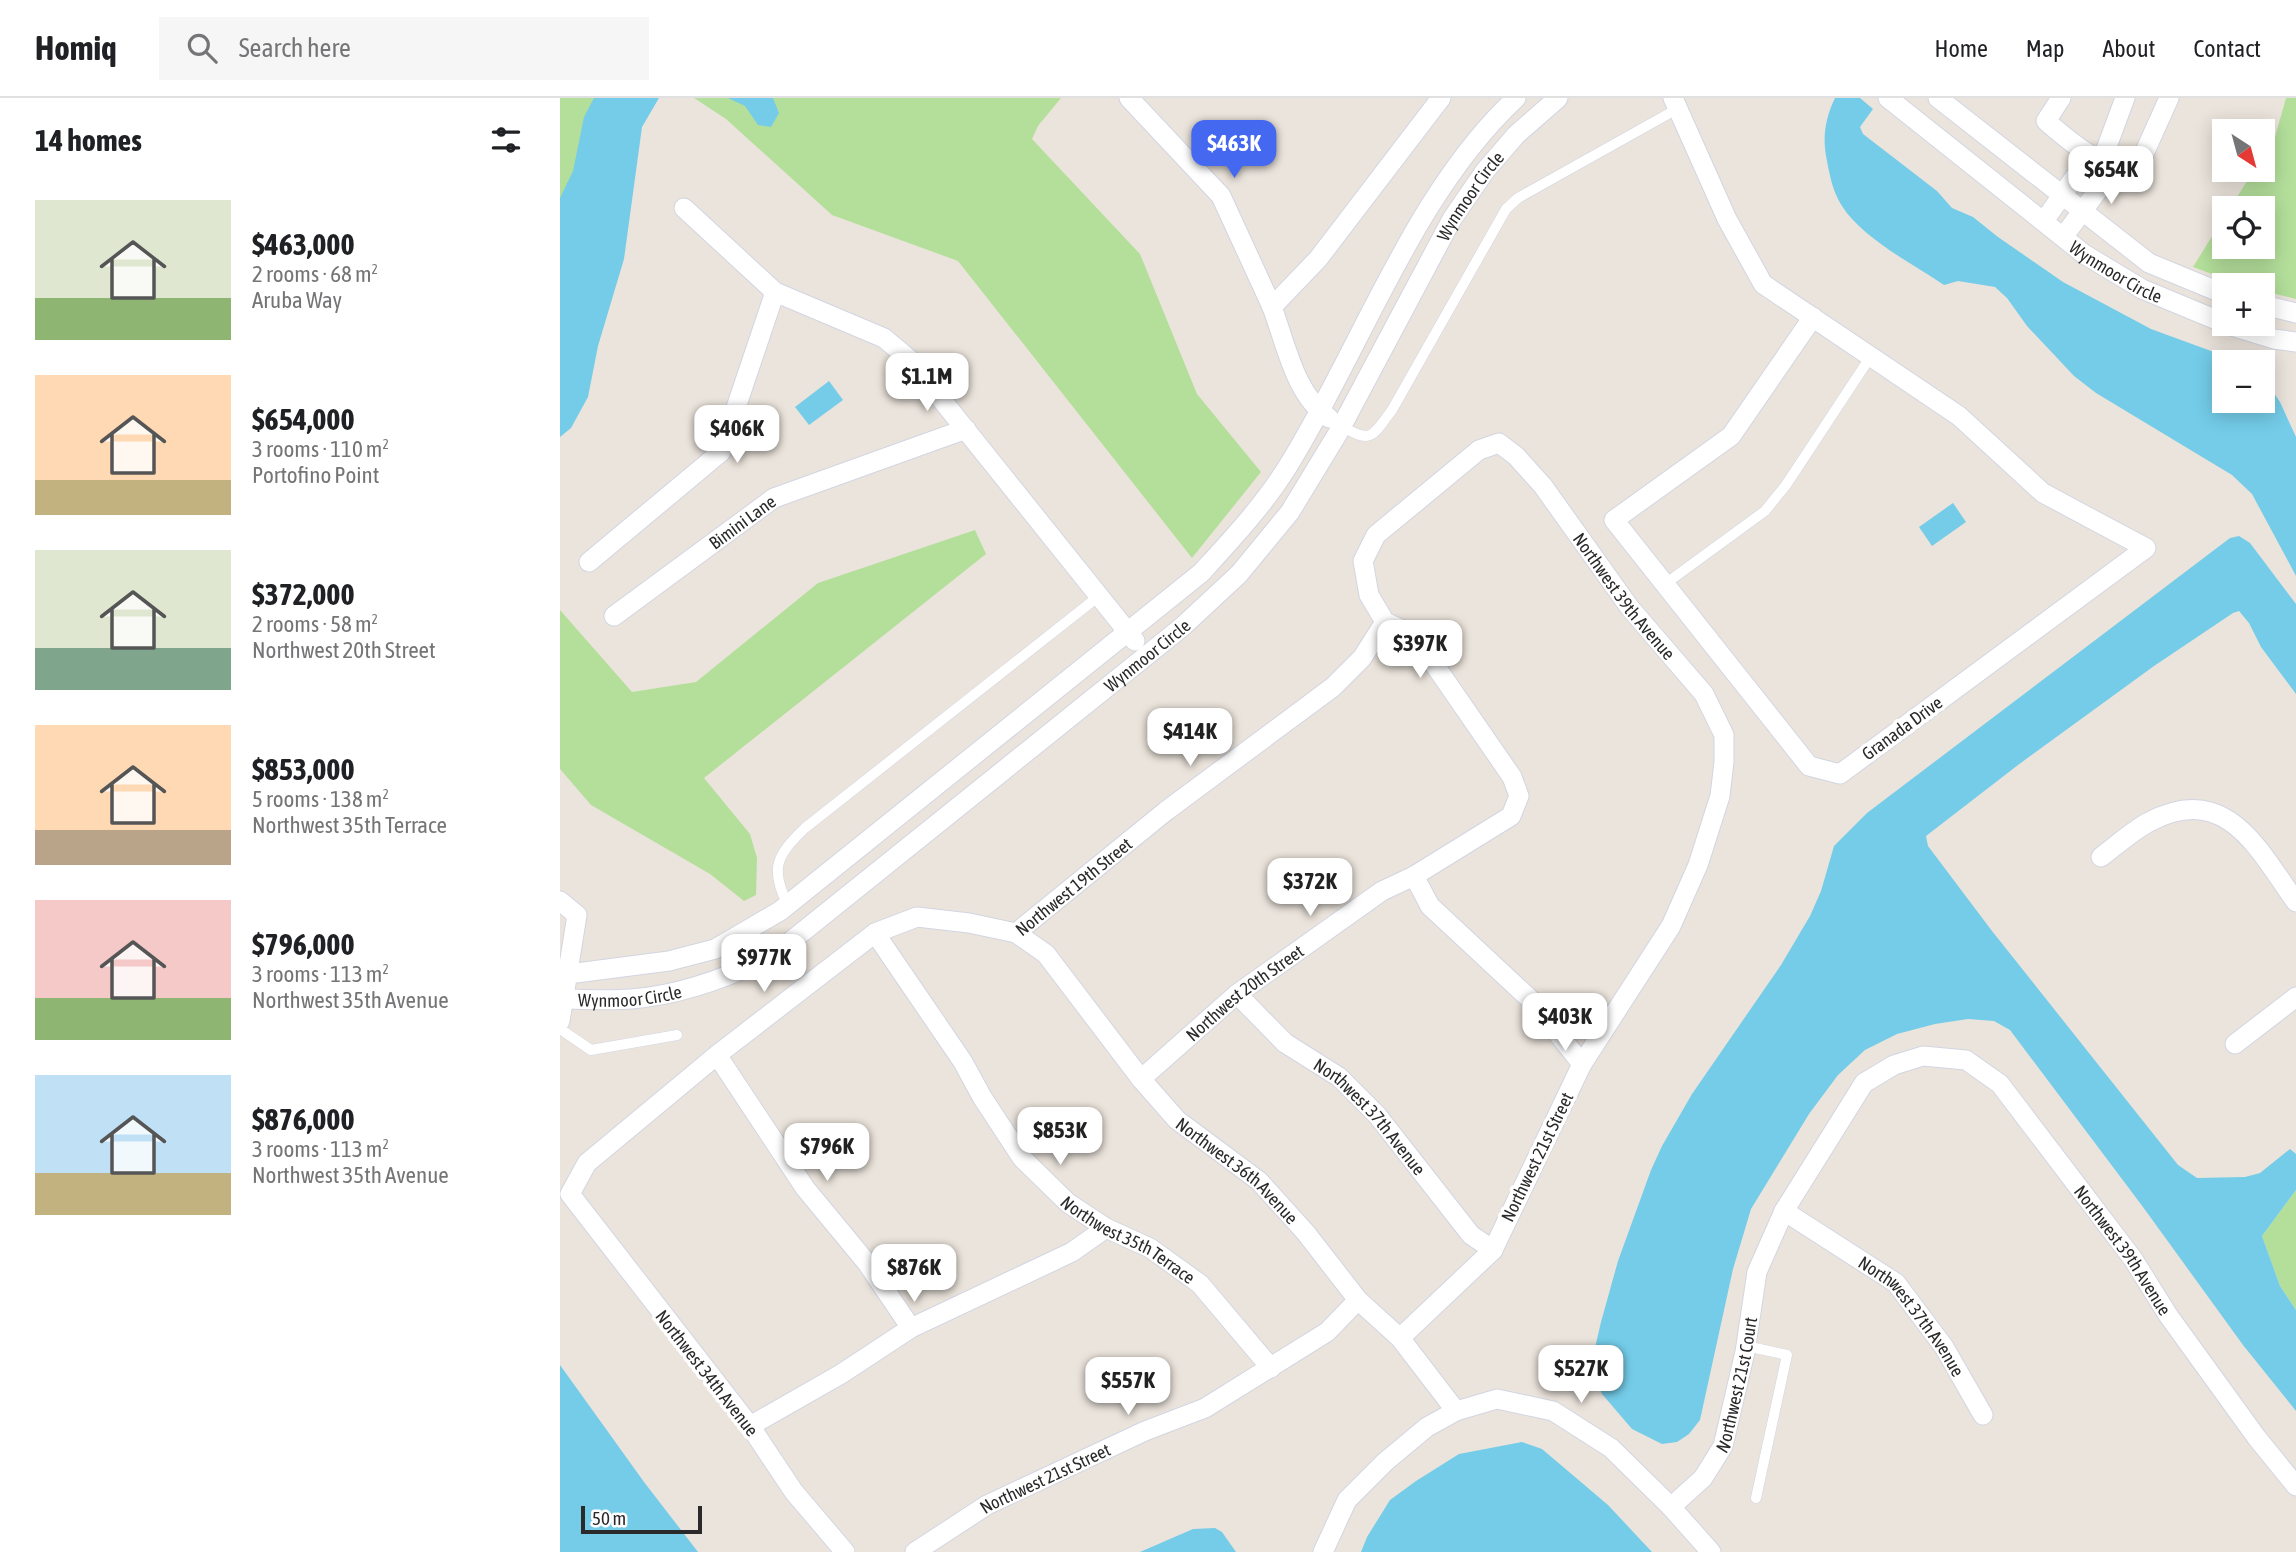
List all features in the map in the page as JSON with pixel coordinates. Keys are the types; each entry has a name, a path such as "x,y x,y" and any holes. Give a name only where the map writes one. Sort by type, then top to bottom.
{"street":[{"path":"1129,98 1221,196 1272,307 1310,402 1342,426"},
{"path":"1272,307 1318,259 1441,98"},
{"name":"Wynmoor Circle","path":"564,974 669,961 715,948 788,905 1201,573 1245,526 1287,468 1421,220 1460,160 1516,98"},
{"name":"Wynmoor Circle","path":"562,999 632,999 693,988 741,972 775,954 1182,627 1238,575 1290,512 1342,426 1452,219 1485,171 1516,135 1558,98"},
{"name":"Wynmoor Circle","path":"1888,98 2084,254 2141,289 2212,319"},
{"name":"Wynmoor Circle","path":"1938,98 2149,263 2212,289"},
{"path":"2061,98 2046,121 2081,150 2118,168 2138,167 2169,98"},
{"path":"2063,237 2105,181 2102,160 2125,98"},
{"name":"Granada Drive","path":"1671,102 1727,219 1763,284 1813,317 1871,356 1959,416 2043,493 2146,548 1840,774 1809,766 1614,520 1731,436 1813,317"},
{"path":"2044,221 2084,164 2102,160"},
{"path":"684,208 775,292 884,338 909,359 1146,655"},
{"path":"589,562 721,452 775,292"},
{"path":"2275,308 2296,313"},
{"name":"Wynmoor Circle","path":"2264,336 2296,342"},
{"name":"Bimini Lane","path":"614,616 774,498 966,429"},
{"name":"Northwest 39th Avenue","path":"1385,622 1369,596 1363,561 1376,535 1479,450 1499,443 1516,456 1543,486 1630,608 1704,694 1724,735 1724,762"},
{"name":"Northwest 20th Street","path":"1142,1079 1237,994 1382,891 1414,876 1511,816 1519,796 1512,777 1414,635 1385,622"},
{"name":"Northwest 19th Street","path":"570,1194 587,1163 717,1055 875,933 917,917 969,923 1016,933 1166,811 1333,687 1362,658 1385,622"},
{"name":"Northwest 21st Street","path":"1400,1338 1493,1250 1582,1064 1671,926 1705,842 1720,796 1724,762"},
{"path":"2101,857 2148,823 2172,812 2197,808 2221,815 2240,828 2296,902"},
{"path":"1414,876 1430,906 1532,1001 1582,1064"},
{"path":"560,901 577,915 566,947 560,1021"},
{"name":"Northwest 35th Terrace","path":"875,933 963,1062 982,1097 1022,1158 1068,1203 1106,1228 1150,1248 1200,1284 1271,1368"},
{"name":"Northwest 36th Avenue","path":"1016,933 1046,954 1177,1120 1259,1181 1306,1233 1358,1300 1400,1338 1456,1411"},
{"name":"Northwest 37th Avenue","path":"1237,994 1284,1043 1339,1076 1377,1115 1471,1235 1493,1250"},
{"path":"2235,1044 2296,997"},
{"path":"717,1055 805,1188 867,1263 911,1328"},
{"name":"Northwest 39th Avenue","path":"1923,1056 1966,1060 2000,1084 2133,1259 2168,1315 2257,1438 2296,1486"},
{"name":"Northwest 21st Court","path":"1671,1507 1703,1478 1723,1446 1746,1346 1757,1272 1784,1211 1864,1083 1894,1065 1923,1056"},
{"name":"Northwest 34th Avenue","path":"570,1194 750,1426 793,1492 845,1552"},
{"name":"Northwest 37th Avenue","path":"1784,1211 1896,1283 1944,1347 1983,1415"},
{"path":"750,1426 841,1374 911,1328 1072,1252 1106,1228"},
{"name":"Northwest 21st Street","path":"915,1552 988,1505 1145,1431 1205,1408 1327,1332 1358,1300"},
{"path":"1323,1552 1347,1500 1385,1462 1427,1427 1456,1411 1497,1399 1553,1411 1611,1448 1671,1507 1711,1552"}],"lane":[{"path":"1342,426 1360,438 1376,432 1492,231 1512,204 1671,102"},
{"path":"1665,584 1765,511 1786,485 1871,356"},
{"path":"788,905 776,878 778,864 787,845 1099,596"},
{"path":"560,1029 591,1050 677,1035"},
{"path":"1746,1346 1787,1355 1756,1498"}],"green space":[{"path":"560,98 634,98 560,381"},
{"path":"694,98 1061,98 1038,126 1032,139 1140,254 1197,394 1261,472 1192,558 958,261 832,215 726,119"},
{"path":"2286,98 2296,98 2296,299 2275,294 2275,273 2212,274 2193,267 2212,236 2212,259 2275,259 2275,196 2238,196 2246,182 2275,182 2275,137"},
{"path":"975,530 986,554 704,778 750,834 757,858 756,895 744,901 710,874 591,805 560,769 560,610 632,692 696,682 818,583"},
{"path":"2296,1190 2296,1310 2280,1286 2262,1236"}],"water":[{"path":"594,98 659,98 642,127 624,259 598,346 588,397 571,428 560,437 560,198 573,171 584,117"},
{"path":"728,98 773,98 779,113 771,127 758,125 745,106"},
{"path":"1835,98 1860,98 1873,109 1860,127 1863,134 1937,191 1952,208 1973,217 2063,282 2151,329 2212,351 2212,413 2275,413 2275,394 2296,437 2296,576 2252,494 2232,475 2096,393 2074,376 1995,287 1958,281 1944,285 1889,250 1862,229 1842,206 1829,173 1825,153 1825,129"},
{"path":"829,381 843,400 809,425 795,407"},
{"path":"1953,503 1966,522 1932,546 1919,527"},
{"path":"2239,536 2250,543 2296,604 2296,694 2261,647 2249,623 2239,611 2233,613 2154,666 1926,836 1928,846 1992,931 2178,1165 2197,1178 2245,1177 2260,1173 2290,1149 2296,1154 2296,1190 2262,1236 2280,1286 2296,1310 2296,1411 2243,1345 2010,1030 1994,1021 1968,1019 1897,1034 1865,1050 1838,1075 1809,1114 1751,1209 1733,1269 1700,1420 1689,1434 1677,1442 1662,1444 1632,1429 1602,1394 1597,1380 1594,1352 1618,1261 1662,1146 1692,1094 1781,965 1810,916 1821,891 1834,846 1867,813 2230,538"},
{"path":"560,1365 644,1482 698,1552 560,1552"},
{"path":"1522,1442 1542,1449 1608,1505 1652,1552 1361,1552 1390,1500 1416,1481 1459,1454"},
{"path":"1215,1528 1222,1532 1236,1552 1140,1552 1193,1529"}]}
